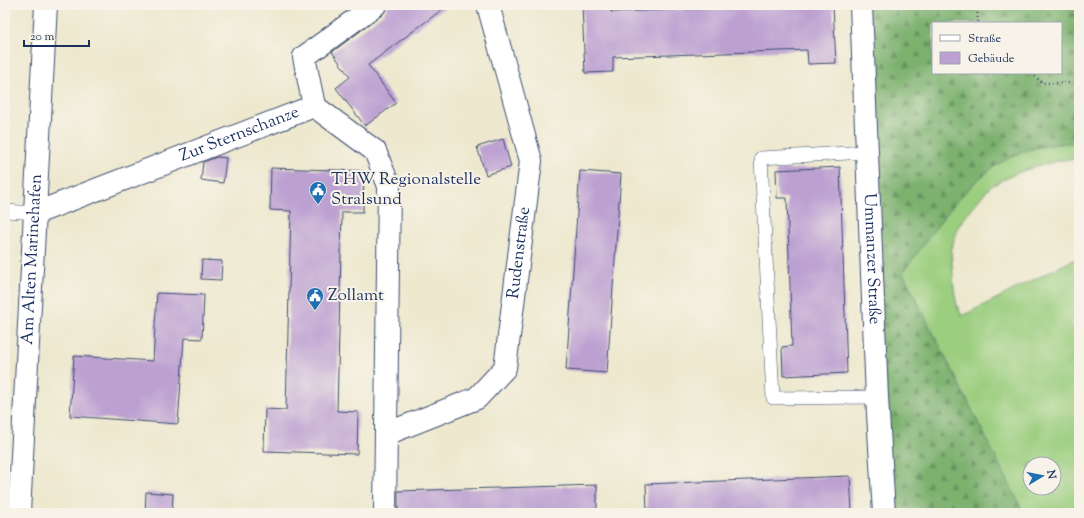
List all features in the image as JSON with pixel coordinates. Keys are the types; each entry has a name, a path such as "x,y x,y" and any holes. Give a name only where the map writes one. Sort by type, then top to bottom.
{"street":[{"name":"Am Alten Marinehafen","path":"14,502 36,213 46,5"},
{"name":"Zur Sternschanze","path":"36,213 314,106 304,57 375,5"},
{"name":"Rudenstraße","path":"386,434 477,398 505,368 531,161 488,5"},
{"name":"Ummanzer Straße","path":"861,5 877,396 884,513"},
{"path":"314,106 375,151 389,186 385,513"}],"lane":[{"path":"866,152 761,158 773,398 877,396"},
{"path":"5,211 36,213"}],"path":[{"path":"672,5 672,10"},
{"path":"978,5 978,22"},
{"path":"1033,74 1042,83 1079,83"}],"green space":[{"path":"861,5 1079,5 1079,142 1043,146 1014,156 903,273 1024,513 884,513"},
{"path":"1079,142 1079,158 1036,166 1015,174 991,186 974,205 958,227 951,250 954,290 957,306 962,316 1079,257 1079,513 1024,513 903,273 939,223 965,192 980,178 1013,156 1046,146"}],"building":[{"path":"387,5 448,5 368,65 396,103 365,126 336,88 350,77 332,52 382,15 386,10"},
{"path":"582,5 611,5 611,12 833,5 836,63 808,64 807,50 613,57 613,72 585,73"},
{"path":"503,139 511,167 486,175 477,147"},
{"path":"217,157 226,158 223,183 201,180 203,162"},
{"path":"840,167 847,373 783,376 782,347 792,346 787,198 777,198 776,170"},
{"path":"271,168 364,171 363,212 342,212 337,411 358,412 357,454 264,451 265,409 286,410 291,211 270,210"},
{"path":"580,171 621,174 607,373 566,370"},
{"path":"202,260 222,261 221,280 201,279"},
{"path":"157,293 204,295 202,339 184,338 178,424 70,416 74,356 153,361"},
{"path":"850,476 852,513 647,513 646,484"},
{"path":"597,485 597,513 398,513 398,491"},
{"path":"146,492 173,494 172,513 145,513"}],"place":[{"name":"THW Regionalstelle Stralsund","path":"318,205"},
{"name":"Zollamt","path":"315,311"}]}
